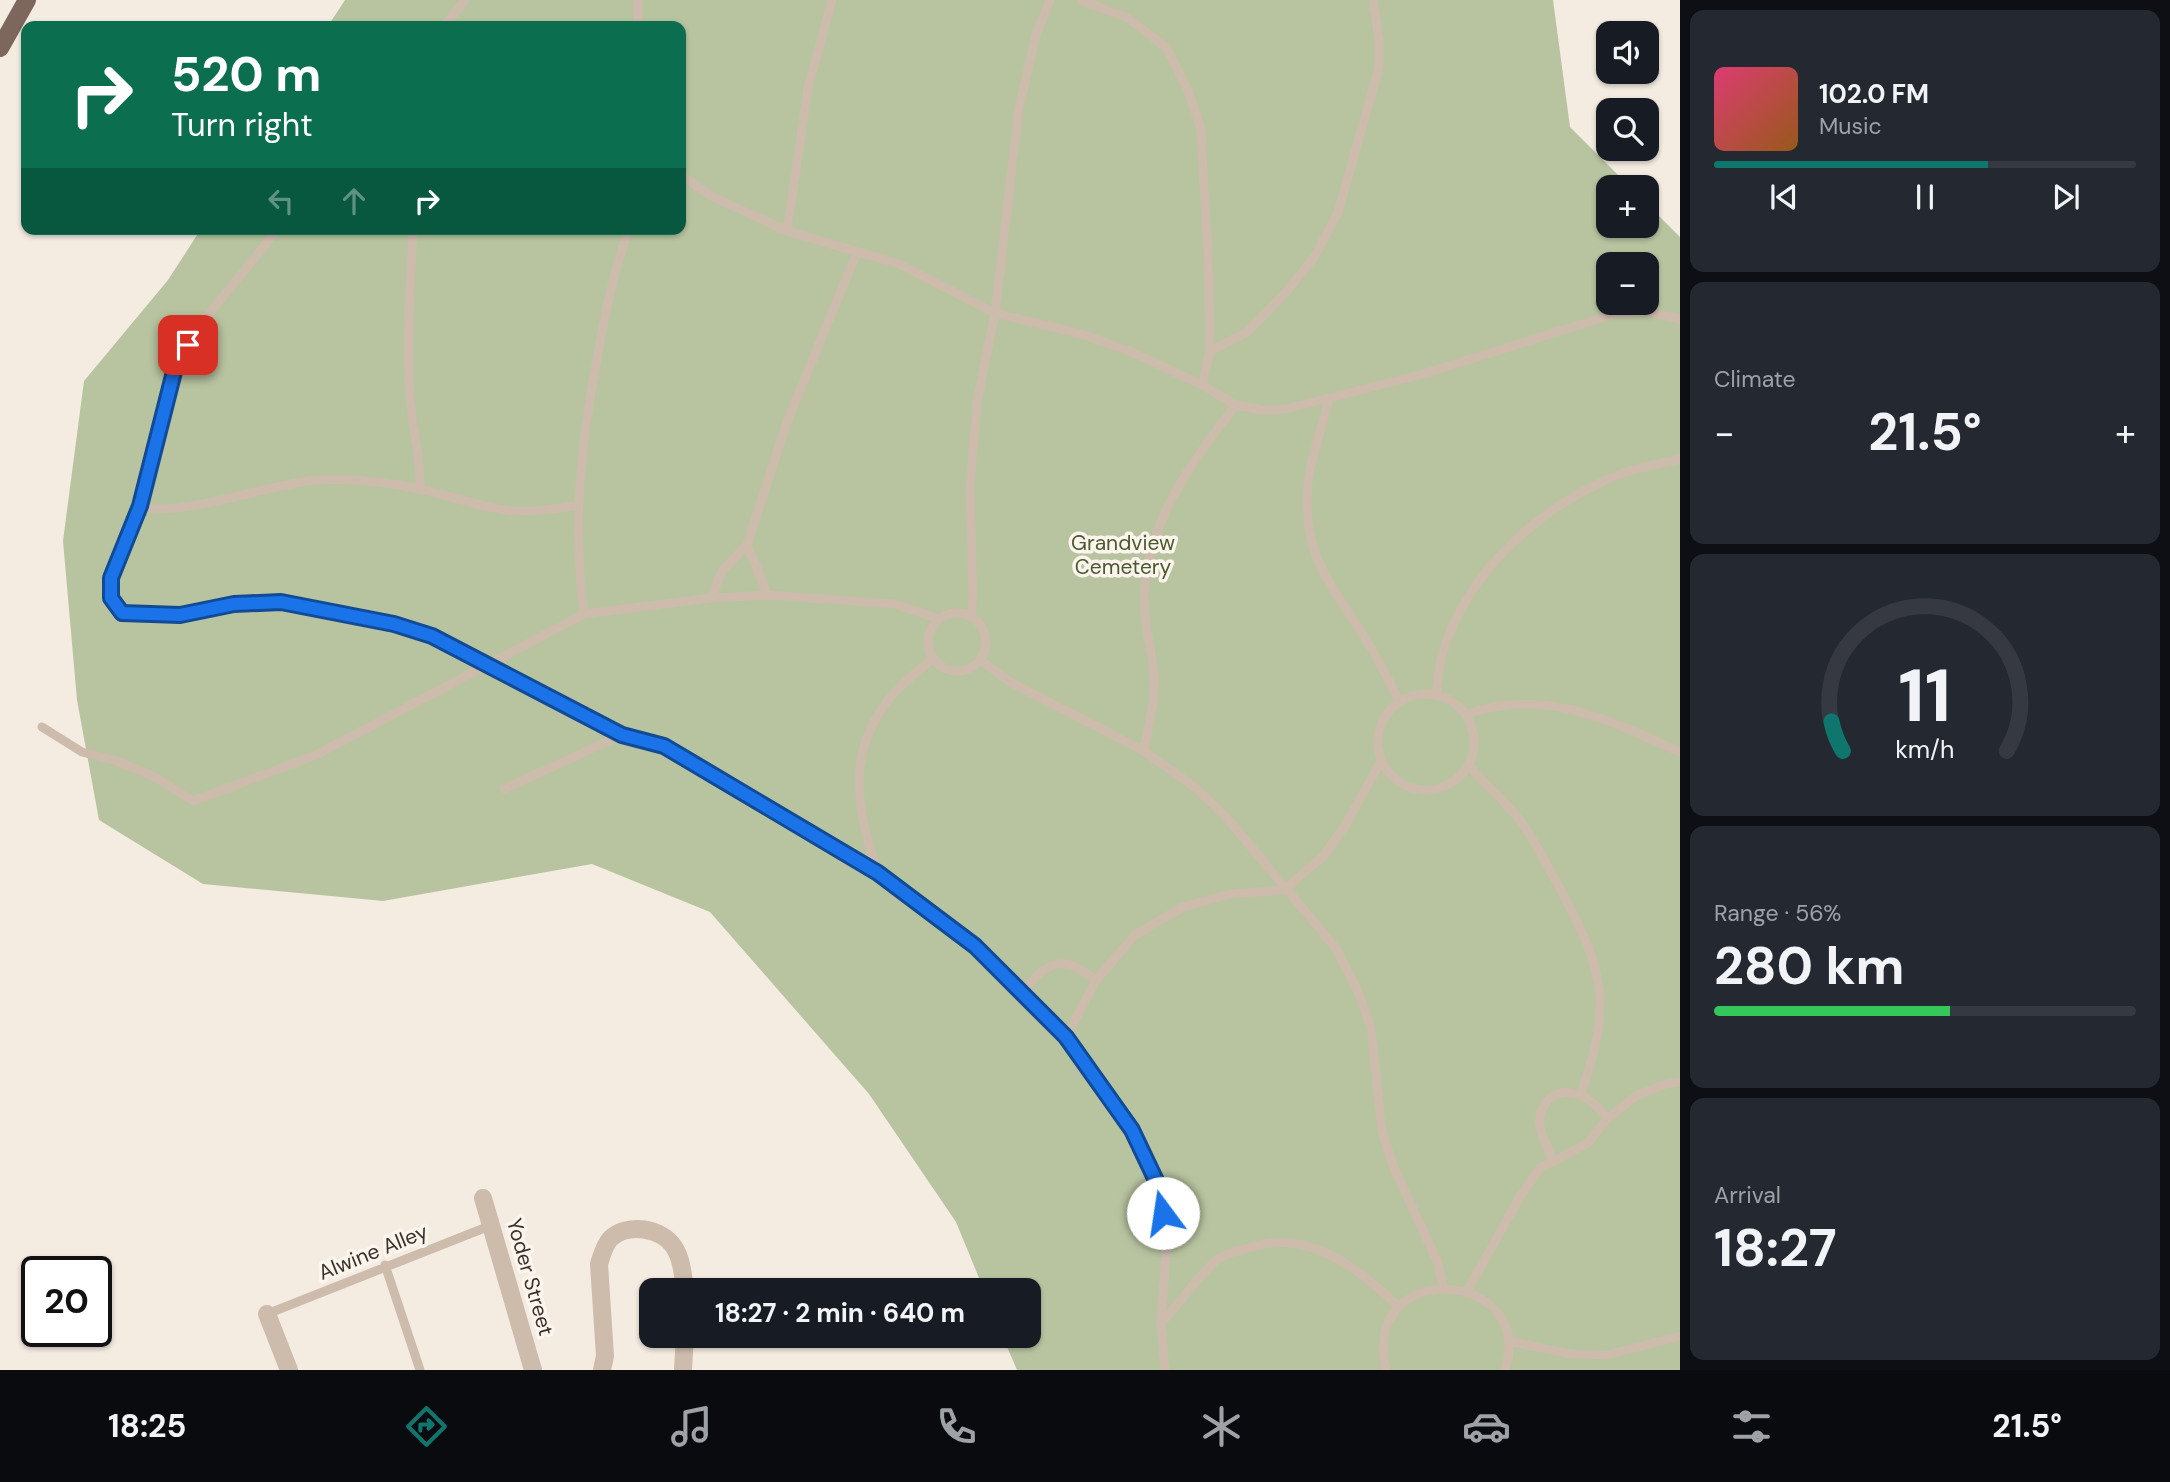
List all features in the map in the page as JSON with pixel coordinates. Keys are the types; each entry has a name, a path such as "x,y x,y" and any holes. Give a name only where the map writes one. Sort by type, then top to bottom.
{"main road":[{"path":"0,48 27,0"}],"street":[{"name":"Yoder Street","path":"483,1198 533,1370"},
{"path":"602,1370 605,1356 599,1264 612,1238 637,1229 664,1237 679,1257 683,1278"},
{"path":"267,1314 289,1370"},
{"path":"683,1370 684,1348"}],"lane":[{"path":"448,21 465,0"},
{"path":"638,0 638,21"},
{"path":"787,231 808,88 832,0"},
{"path":"971,616 973,599 970,486 977,402 995,313 1019,108 1036,35 1051,0"},
{"path":"1081,0 1128,18 1167,48 1189,93 1200,129 1209,278 1210,351 1202,385"},
{"path":"1210,351 1247,332 1287,291 1315,256 1338,212 1379,68 1379,39 1373,0"},
{"path":"686,179 711,197 787,231 900,264 995,313 1085,335 1134,353 1202,385 1236,405 1261,410 1286,409 1423,374 1611,315 1644,311 1680,318"},
{"path":"273,235 200,325 176,364 140,506 111,578 111,598 122,613 180,615 234,604 281,602 394,624 432,636 622,735 664,746 878,873 975,946 1022,991 1066,1037 1132,1130 1160,1189 1167,1238 1161,1323 1165,1370"},
{"path":"413,235 407,338 411,402 421,465 420,489"},
{"path":"584,614 576,506 587,407 608,300 627,235"},
{"path":"711,598 722,571 747,545 787,422 856,251"},
{"path":"1329,399 1308,478 1306,510 1312,546 1324,577 1368,643 1399,700"},
{"path":"1144,751 1154,679 1144,599 1148,560 1158,526 1176,488 1236,405"},
{"path":"1436,695 1443,652 1460,614 1488,571 1530,524 1575,496 1619,474 1680,459"},
{"path":"140,506 151,510 198,503 274,485 318,480 373,482 420,489 515,512 576,506"},
{"path":"747,545 768,595"},
{"path":"41,727 82,752 117,761 155,777 193,801 316,755 584,614 711,598 768,595 895,604 939,619"},
{"path":"954,613 971,616 981,624 986,636 986,649 980,660 970,669 956,672 943,668 933,659 928,645 930,631 939,619 954,613"},
{"path":"878,873 862,819 858,775 862,752 872,724 896,690 933,659"},
{"path":"980,660 1012,683 1144,751 1197,789 1226,817 1284,890 1335,947 1357,989 1371,1028 1382,1130 1394,1168 1438,1264 1443,1287"},
{"path":"1419,694 1436,695 1455,703 1466,714 1474,733 1474,749 1469,765 1452,782 1429,790 1412,789 1398,782 1381,761 1377,739 1380,723 1399,700 1419,694"},
{"path":"1466,714 1489,706 1521,703 1574,708 1622,725 1680,752"},
{"path":"504,789 622,735"},
{"path":"1066,1037 1096,979 1135,935 1183,907 1230,894 1284,890 1324,855 1345,826 1381,761"},
{"path":"1469,765 1520,820 1541,853 1588,942 1599,972 1598,1029 1581,1094"},
{"path":"1022,991 1045,967 1056,961 1068,962 1096,979"},
{"path":"1466,1291 1521,1195 1540,1168 1588,1143 1607,1119 1636,1096 1665,1084 1680,1082"},
{"path":"1553,1161 1544,1141 1541,1110 1551,1100 1565,1093 1581,1094 1598,1104 1607,1119"},
{"name":"Alwine Alley","path":"267,1314 385,1265 492,1225"},
{"path":"1161,1323 1221,1257 1259,1244 1293,1243 1339,1258 1359,1269 1399,1307"},
{"path":"385,1265 420,1370"},
{"path":"1386,1370 1384,1338 1399,1307 1419,1293 1443,1287 1466,1291 1482,1298 1494,1310 1508,1341 1505,1370"},
{"path":"1508,1341 1571,1354 1607,1355 1680,1336"}],"green space":[{"name":"Grandview Cemetery","path":"345,0 1553,0 1570,127 1596,153 1596,161 1604,161 1618,175 1596,175 1596,238 1659,238 1659,216 1680,237 1680,1370 1017,1370 1008,1348 1041,1348 1041,1278 979,1278 956,1222 869,1094 710,912 592,864 383,901 203,884 99,820 77,700 63,541 84,381 168,280 197,235 686,235 686,21 331,21"}],"route":[{"path":"188,345 176,364 140,506 111,578 111,598 122,613 147,616 180,615 234,604 281,602 394,624 432,636 622,735 664,746 878,873 975,946 1066,1037 1132,1130 1160,1189 1163,1213"}]}
